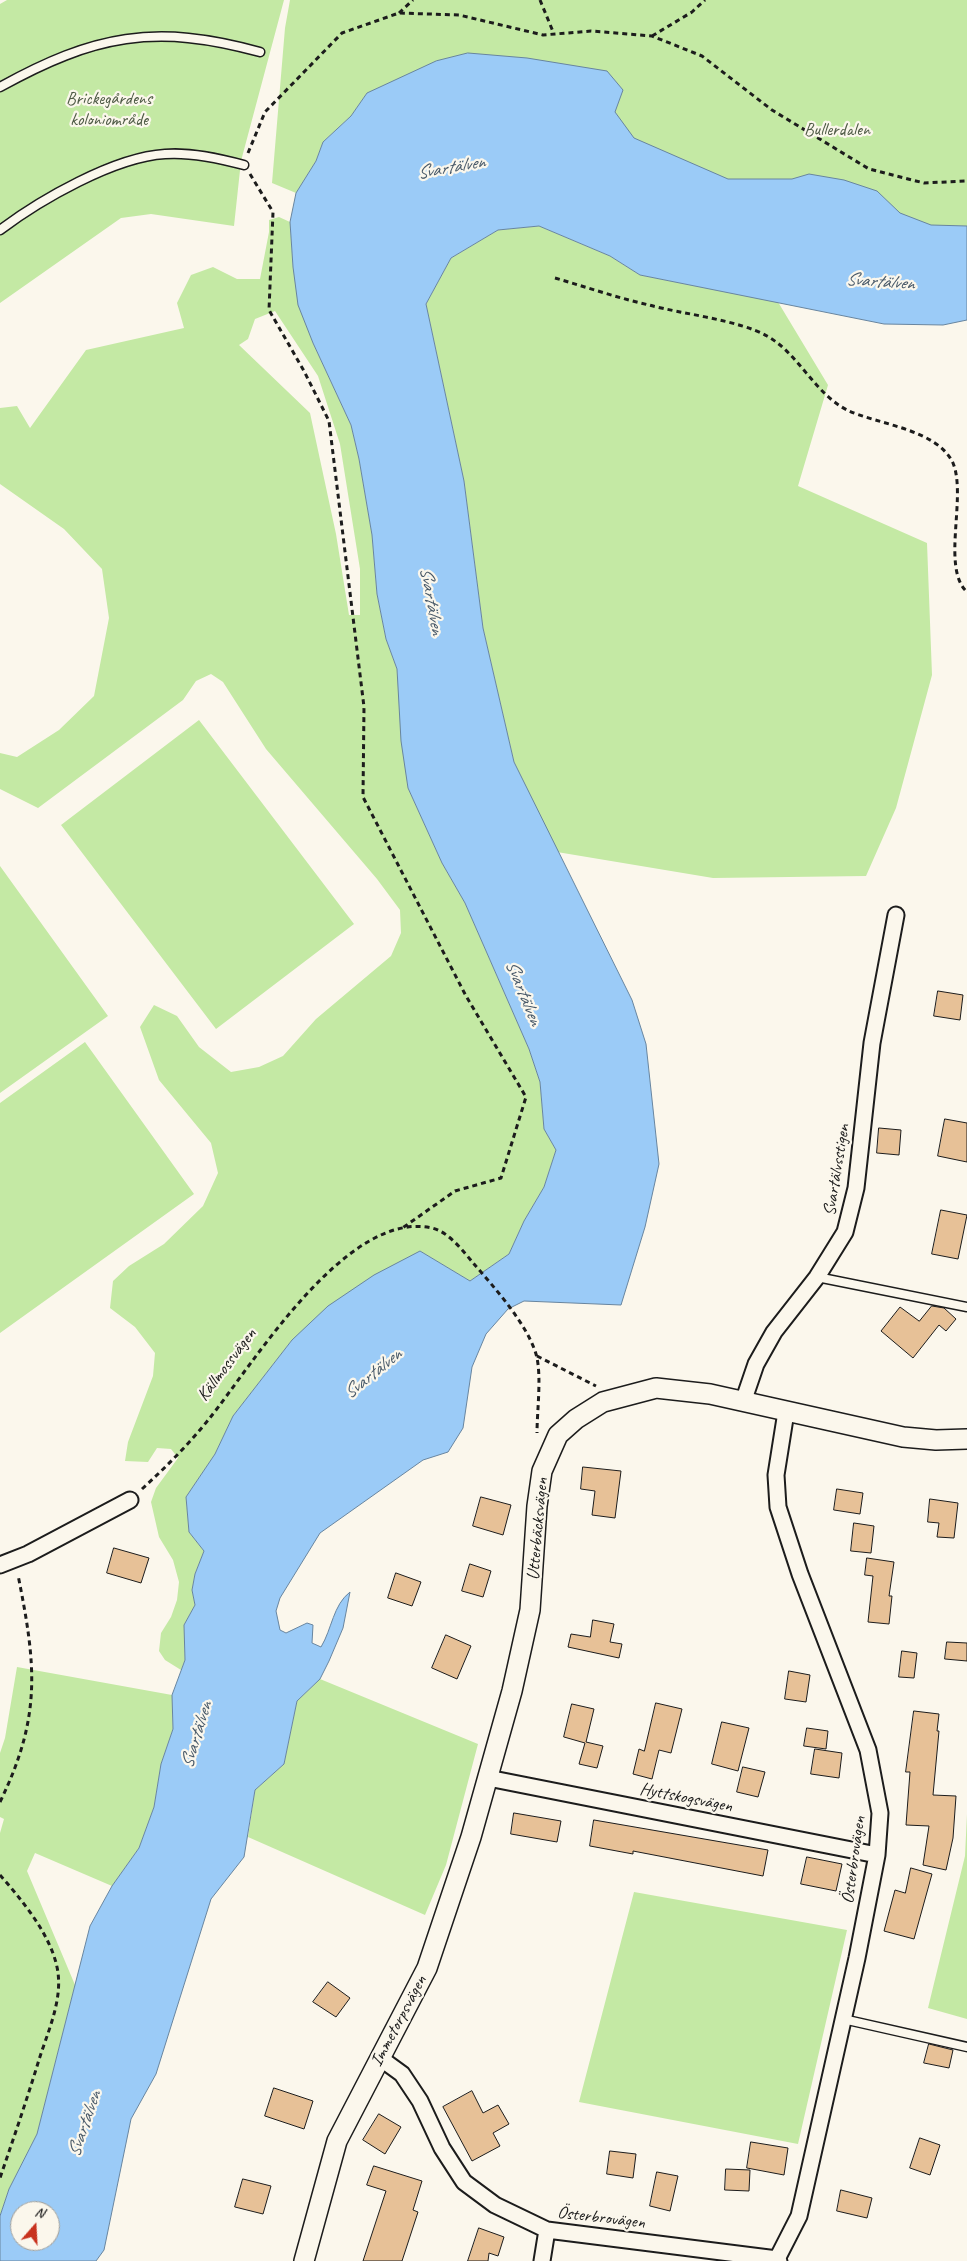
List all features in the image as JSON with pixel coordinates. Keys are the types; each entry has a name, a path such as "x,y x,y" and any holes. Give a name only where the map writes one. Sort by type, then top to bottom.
{"street":[{"name":"Svartälvsstigen","path":"743,1402 756,1364 774,1332 817,1276 845,1232 856,1188 872,1043 896,916"},
{"name":"Utterbäcksvägen","path":"488,1778 512,1692 530,1610 537,1506 542,1471 558,1435 576,1419 603,1402 656,1388 710,1394 903,1437 936,1440 967,1439"},
{"name":"Österbrovägen","path":"380,2058 402,2074 420,2101 442,2148 464,2182 494,2205 546,2230 778,2260 799,2216 877,1856 880,1812 868,1750 800,1574 778,1507 776,1475 786,1412"},
{"path":"0,1565 28,1554 130,1500"},
{"name":"Hyttskogsvägen","path":"488,1778 877,1856"},
{"name":"Immetorpsvägen","path":"304,2261 337,2141 427,1968 472,1837 488,1778"},
{"path":"542,2261 546,2230"}],"lane":[{"path":"0,87 54,60 104,42 136,36 176,36 220,41 260,52"},
{"path":"0,230 47,198 126,162 163,154 186,154 244,165"},
{"path":"817,1276 967,1307"},
{"path":"843,2019 967,2048"}],"path":[{"path":"399,13 414,0"},
{"path":"540,0 554,34"},
{"path":"652,36 692,12 705,0"},
{"path":"401,1229 455,1191 501,1178 526,1097 466,996 362,797 364,707 328,421 304,371 269,310 273,212 244,165 264,112 342,33 399,13 458,15 543,35 591,31 652,36 702,56 772,110 869,169 924,183 967,181"},
{"path":"555,278 648,305 745,327 765,335 779,344 824,392 841,406 865,418 920,434 940,446 953,463 958,489 957,575 967,592"},
{"name":"Källmossvägen","path":"130,1500 173,1460 210,1419 315,1284 353,1251 401,1229 434,1228 450,1238 477,1268 521,1326 536,1355"},
{"path":"537,1438 536,1355 619,1398"},
{"path":"0,1802 16,1768 27,1728 32,1698 31,1649 15,1559"},
{"path":"0,1874 23,1901 51,1949 57,1966 59,1989 52,2020 0,2178"}],"green space":[{"name":"Brickegårdens koloniområde","path":"7,0 284,0 241,161 234,226 151,214 121,218 0,303 0,4"},
{"name":"Bullerdalen","path":"290,0 967,0 967,271 367,93 351,116 323,142 316,161 296,193 272,183 285,28"},
{"path":"279,217 290,222 293,267 313,343 351,425 372,535 377,594 386,639 397,669 408,788 442,863 465,903 529,1049 540,1082 544,1129 556,1150 544,1187 524,1221 509,1254 470,1281 420,1251 292,1340 233,1416 215,1454 186,1497 189,1532 204,1551 195,1574 192,1590 195,1605 184,1625 185,1660 181,1670 165,1660 159,1651 161,1633 171,1617 177,1600 179,1582 173,1560 159,1537 151,1502 156,1488 178,1458 171,1449 157,1448 148,1462 125,1461 128,1442 153,1376 155,1353 135,1327 110,1308 113,1281 129,1266 164,1244 203,1206 218,1173 211,1143 159,1080 140,1027 154,1005 177,1016 199,1047 231,1072 259,1067 283,1056 316,1019 391,956 401,933 400,910 377,879 266,749 223,682 211,674 196,681 183,700 38,808 0,789 0,753 17,757 59,730 94,696 109,618 102,569 64,529 0,484 0,408 17,406 30,428 86,350 184,328 177,303 191,275 213,267 237,279 260,279 269,232 269,220","holes":["275,311 318,376 340,444 360,569 360,615 349,615 336,534 310,413 239,345 248,339 255,319"]},
{"path":"539,226 610,256 640,275 778,302 828,385 798,486 927,543 932,675 896,808 866,876 713,878 557,852 514,762 483,628 464,481 426,304 451,258 498,230"},
{"path":"199,720 354,924 216,1029 61,825"},
{"path":"0,866 108,1016 0,1093"},
{"path":"85,1042 194,1194 0,1333 0,1103"},
{"path":"17,1667 172,1695 173,1729 161,1764 154,1807 139,1848 112,1886 35,1853 27,1871 75,1985 37,2134 9,2189 0,2216 0,1833 4,1819 0,1817 0,1753 5,1738"},
{"path":"320,1679 478,1744 446,1865 425,1915 248,1837 255,1790 284,1764 297,1701"},
{"path":"967,1814 967,2019 928,2008 965,1856"},
{"path":"634,1892 847,1930 798,2144 579,2102"}],"water":[{"name":"Svartälven","path":"468,53 527,58 607,71 623,90 615,112 634,138 728,179 792,179 809,174 844,180 877,191 900,213 931,225 967,226 967,320 943,325 884,324 640,275 610,256 539,226 498,230 451,258 426,304 464,481 483,628 514,762 632,1000 646,1044 659,1164 645,1227 621,1305 524,1301 508,1309 486,1334 472,1367 463,1428 448,1452 423,1460 320,1533 280,1598 276,1611 280,1630 286,1633 307,1623 313,1625 312,1643 321,1647 336,1610 344,1597 350,1592 343,1628 329,1661 320,1679 297,1701 284,1764 255,1790 244,1857 211,1899 156,2074 131,2119 104,2250 96,2261 0,2261 0,2216 9,2189 37,2134 90,1926 112,1886 139,1848 154,1807 161,1764 173,1729 172,1695 185,1660 184,1625 195,1605 192,1590 195,1574 204,1551 189,1532 186,1497 215,1454 233,1416 292,1340 328,1306 374,1275 420,1251 470,1281 509,1254 524,1221 544,1187 556,1150 544,1129 540,1082 529,1049 465,903 442,863 408,788 401,741 397,669 386,639 377,594 372,535 359,459 351,425 313,343 298,305 290,222 296,193 316,161 323,142 351,116 367,93 436,61"}],"building":[{"path":"938,991 963,995 960,1020 934,1016"},
{"path":"945,1119 967,1123 967,1162 938,1156"},
{"path":"879,1128 901,1130 899,1155 877,1153"},
{"path":"941,1210 967,1215 958,1259 932,1254"},
{"path":"932,1306 944,1308 956,1319 946,1331 939,1325 913,1358 881,1331 900,1307 919,1321"},
{"path":"583,1467 621,1471 615,1518 592,1515 595,1491 581,1489"},
{"path":"837,1489 863,1493 860,1514 834,1510"},
{"path":"481,1497 511,1505 503,1535 473,1526"},
{"path":"930,1499 958,1503 954,1538 937,1537 939,1523 928,1522"},
{"path":"854,1523 874,1526 871,1553 851,1551"},
{"path":"114,1548 149,1558 141,1583 107,1573"},
{"path":"867,1558 894,1562 889,1596 892,1596 889,1624 868,1622 873,1576 865,1575"},
{"path":"470,1564 491,1571 483,1597 462,1591"},
{"path":"396,1573 421,1582 412,1606 388,1598"},
{"path":"593,1620 614,1624 610,1642 622,1644 619,1658 568,1647 571,1634 590,1637"},
{"path":"446,1635 471,1646 457,1679 432,1668"},
{"path":"947,1642 967,1643 967,1661 945,1659"},
{"path":"902,1651 917,1653 914,1678 899,1677"},
{"path":"789,1671 810,1675 806,1702 785,1699"},
{"path":"656,1703 682,1709 671,1753 659,1750 652,1779 633,1774 639,1749 644,1751"},
{"path":"572,1704 594,1709 586,1742 603,1746 597,1768 579,1764 585,1743 564,1737"},
{"path":"914,1711 939,1714 933,1795 956,1796 953,1838 946,1870 923,1865 929,1826 906,1825 910,1772 906,1772"},
{"path":"722,1722 749,1728 738,1771 712,1764"},
{"path":"807,1728 828,1731 826,1749 804,1746"},
{"path":"815,1749 842,1753 839,1778 811,1774"},
{"path":"743,1767 765,1772 758,1797 737,1792"},
{"path":"514,1813 561,1821 557,1842 511,1834"},
{"path":"594,1820 768,1850 763,1876 633,1851 633,1854 590,1846"},
{"path":"807,1857 842,1864 836,1891 801,1884"},
{"path":"911,1868 932,1874 914,1939 884,1931 895,1890 905,1893"},
{"path":"328,1982 350,1998 336,2017 313,2002"},
{"path":"929,2044 953,2050 949,2068 924,2063"},
{"path":"274,2088 313,2101 304,2129 265,2116"},
{"path":"472,2091 483,2113 498,2105 509,2124 493,2133 500,2146 472,2161 443,2107"},
{"path":"379,2114 401,2127 385,2154 363,2140"},
{"path":"920,2138 940,2145 930,2175 910,2168"},
{"path":"751,2142 788,2148 784,2175 747,2168"},
{"path":"610,2151 636,2154 633,2178 607,2174"},
{"path":"374,2166 422,2181 413,2210 418,2212 402,2261 363,2261 386,2191 367,2185"},
{"path":"726,2169 750,2170 749,2191 725,2190"},
{"path":"657,2172 678,2176 670,2211 650,2206"},
{"path":"243,2179 271,2186 263,2214 235,2207"},
{"path":"841,2190 872,2198 867,2218 837,2211"},
{"path":"479,2228 504,2237 498,2256 489,2253 488,2261 468,2261"}]}
